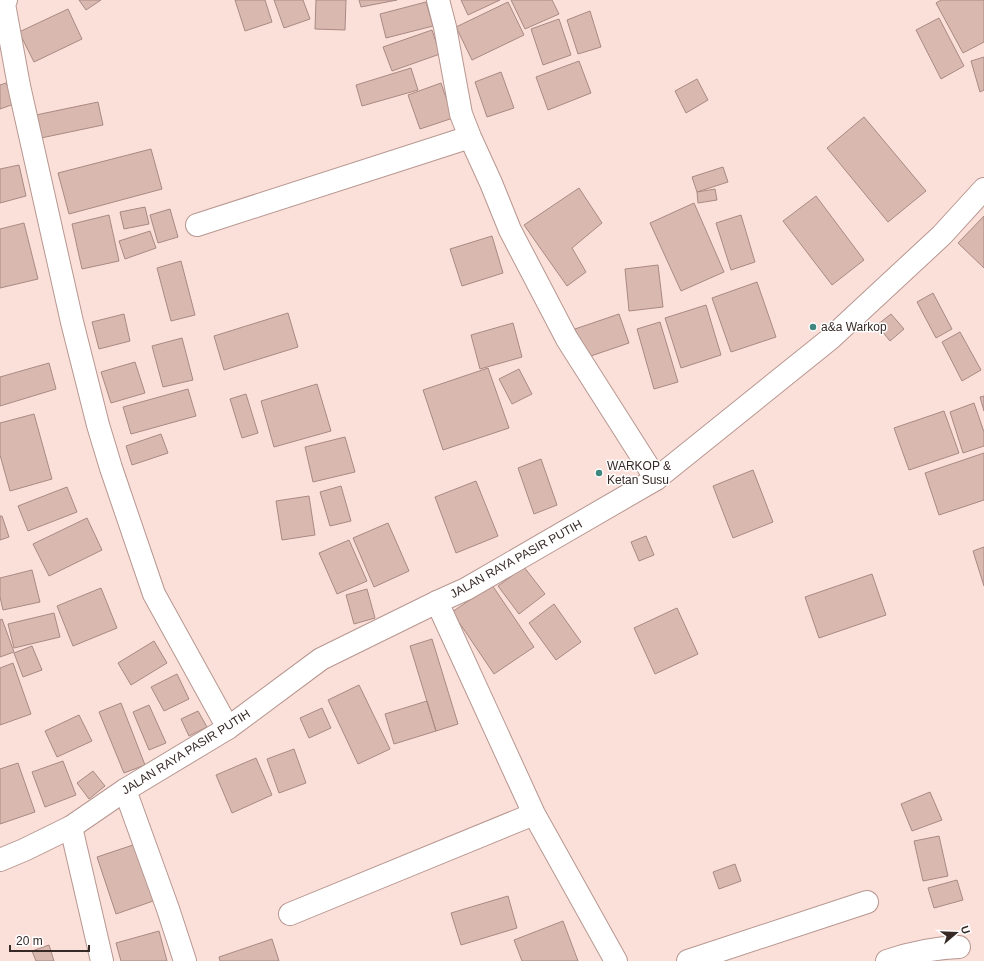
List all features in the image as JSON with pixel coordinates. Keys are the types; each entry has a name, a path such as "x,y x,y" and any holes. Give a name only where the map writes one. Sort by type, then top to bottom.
{"street":[{"path":"6,0 4,4 20,93 72,322 98,425 111,468 154,594 228,728"},
{"path":"438,0 445,27 461,114 510,230 568,339 656,479"},
{"path":"197,225 470,137"},
{"name":"JALAN RAYA PASIR PUTIH","path":"0,860 72,827 124,790 228,728 321,659 466,589 656,479 830,339 942,235 984,189"},
{"path":"437,602 534,814 616,961"},
{"path":"124,790 185,961"},
{"path":"290,914 534,814"},
{"path":"72,827 102,961"},
{"path":"688,961 867,902"},
{"path":"887,961 901,956 942,948 959,947"}],"building":[{"path":"79,0 101,0 86,10"},
{"path":"235,0 265,0 272,22 245,31"},
{"path":"274,0 303,0 310,19 284,28"},
{"path":"316,0 346,0 345,30 315,29"},
{"path":"359,0 397,0 361,7"},
{"path":"461,0 500,0 468,15"},
{"path":"511,0 552,0 559,14 525,29"},
{"path":"941,0 984,0 984,42 963,53 936,3"},
{"path":"426,2 433,26 386,38 380,14"},
{"path":"508,2 524,35 472,60 456,27"},
{"path":"68,9 82,39 34,62 19,32"},
{"path":"590,11 601,47 578,54 567,20"},
{"path":"939,18 964,66 941,79 916,30"},
{"path":"559,19 571,55 543,65 531,29"},
{"path":"432,30 440,54 392,71 383,47"},
{"path":"984,57 984,90 980,92 971,61"},
{"path":"579,61 591,93 548,110 536,77"},
{"path":"411,68 418,90 362,106 356,85"},
{"path":"501,72 514,108 487,117 475,82"},
{"path":"697,79 708,100 686,113 675,91"},
{"path":"6,83 14,104 0,109 0,85"},
{"path":"441,83 453,118 420,129 408,95"},
{"path":"98,102 103,125 41,138 36,115"},
{"path":"864,117 926,191 888,222 827,148"},
{"path":"151,149 162,189 69,214 58,173"},
{"path":"19,165 26,196 0,203 0,169"},
{"path":"723,167 728,182 697,192 692,177"},
{"path":"579,188 602,223 572,248 586,272 567,286 524,225"},
{"path":"715,189 717,200 698,203 697,192"},
{"path":"816,196 864,260 832,285 783,221"},
{"path":"694,203 724,272 681,291 650,223"},
{"path":"145,207 149,224 124,229 120,212"},
{"path":"170,209 178,237 158,243 150,215"},
{"path":"109,215 119,261 82,269 72,224"},
{"path":"741,215 755,262 731,270 716,223"},
{"path":"984,216 984,268 958,243"},
{"path":"24,223 38,279 0,288 0,229"},
{"path":"150,231 156,248 125,259 119,241"},
{"path":"492,236 503,273 462,286 450,249"},
{"path":"181,261 195,315 171,321 157,268"},
{"path":"658,265 663,307 629,311 625,269"},
{"path":"757,282 776,337 731,352 712,298"},
{"path":"933,293 952,329 936,338 917,302"},
{"path":"706,305 721,355 681,368 665,318"},
{"path":"288,313 298,347 224,370 214,336"},
{"path":"124,314 130,341 99,349 92,322"},
{"path":"619,314 629,343 585,358 575,329"},
{"path":"891,314 904,329 890,341 877,325"},
{"path":"660,322 678,382 654,389 637,329"},
{"path":"513,323 522,357 480,369 471,335"},
{"path":"960,332 981,370 962,381 942,342"},
{"path":"182,338 193,380 163,387 152,346"},
{"path":"135,362 145,393 111,403 101,372"},
{"path":"49,363 56,389 0,406 0,377"},
{"path":"488,368 509,428 443,450 423,390"},
{"path":"519,369 532,394 512,404 499,379"},
{"path":"317,384 331,431 274,447 261,401"},
{"path":"188,389 196,416 131,434 123,407"},
{"path":"246,394 258,433 242,438 230,399"},
{"path":"984,396 984,411 980,397"},
{"path":"974,403 984,432 984,446 963,453 950,412"},
{"path":"944,411 959,453 909,470 894,428"},
{"path":"34,414 52,479 10,491 0,455 0,423"},
{"path":"161,434 168,453 132,465 126,446"},
{"path":"345,437 355,472 313,482 305,447"},
{"path":"984,453 984,500 939,515 925,473"},
{"path":"541,459 557,505 534,514 518,468"},
{"path":"753,470 773,522 733,538 713,486"},
{"path":"476,481 498,536 456,553 435,497"},
{"path":"341,486 351,521 330,526 320,492"},
{"path":"67,487 77,512 28,531 18,506"},
{"path":"309,496 315,535 282,540 276,501"},
{"path":"0,516 2,516 9,537 0,540"},
{"path":"87,518 102,550 49,576 33,544"},
{"path":"388,523 409,571 374,587 353,538"},
{"path":"646,536 654,555 639,561 631,542"},
{"path":"349,540 367,581 337,594 319,553"},
{"path":"984,547 984,586 973,551"},
{"path":"524,567 545,594 519,614 498,586"},
{"path":"32,570 40,602 3,610 0,597 0,578"},
{"path":"872,574 886,615 819,638 805,597"},
{"path":"492,585 534,647 494,674 452,612"},
{"path":"101,588 117,628 73,646 57,606"},
{"path":"367,589 375,618 354,624 346,595"},
{"path":"554,604 581,642 556,660 529,623"},
{"path":"677,608 698,654 655,674 634,628"},
{"path":"54,613 60,637 14,648 8,624"},
{"path":"2,619 14,652 0,657 0,620"},
{"path":"432,639 458,724 436,731 410,646"},
{"path":"154,641 167,663 131,685 118,663"},
{"path":"32,646 42,670 23,677 14,653"},
{"path":"13,663 31,714 0,725 0,668"},
{"path":"177,674 189,699 164,711 151,687"},
{"path":"359,685 390,749 358,764 328,700"},
{"path":"427,701 436,731 394,744 385,714"},
{"path":"121,703 145,765 124,773 99,712"},
{"path":"149,705 166,743 149,750 133,712"},
{"path":"322,708 331,728 309,738 300,718"},
{"path":"198,711 207,727 189,736 181,719"},
{"path":"79,715 92,741 57,757 45,731"},
{"path":"294,749 306,783 279,793 267,759"},
{"path":"256,758 272,795 232,813 216,775"},
{"path":"63,761 76,795 45,807 32,772"},
{"path":"18,763 35,812 0,824 0,769"},
{"path":"93,771 105,786 89,799 77,783"},
{"path":"930,792 942,820 912,831 901,804"},
{"path":"939,836 948,876 923,881 914,841"},
{"path":"136,844 156,900 116,914 97,857"},
{"path":"735,864 741,881 719,889 713,872"},
{"path":"957,880 963,900 934,908 928,888"},
{"path":"508,896 517,928 461,945 451,913"},
{"path":"563,921 578,961 522,961 514,940"},
{"path":"159,931 167,961 121,961 116,943"},
{"path":"272,939 279,961 220,961 219,957"},
{"path":"49,945 54,961 36,961 32,951"}],"place":[{"name":"a&a Warkop","path":"813,327"},
{"name":"WARKOP & Ketan Susu","path":"599,473"}]}
